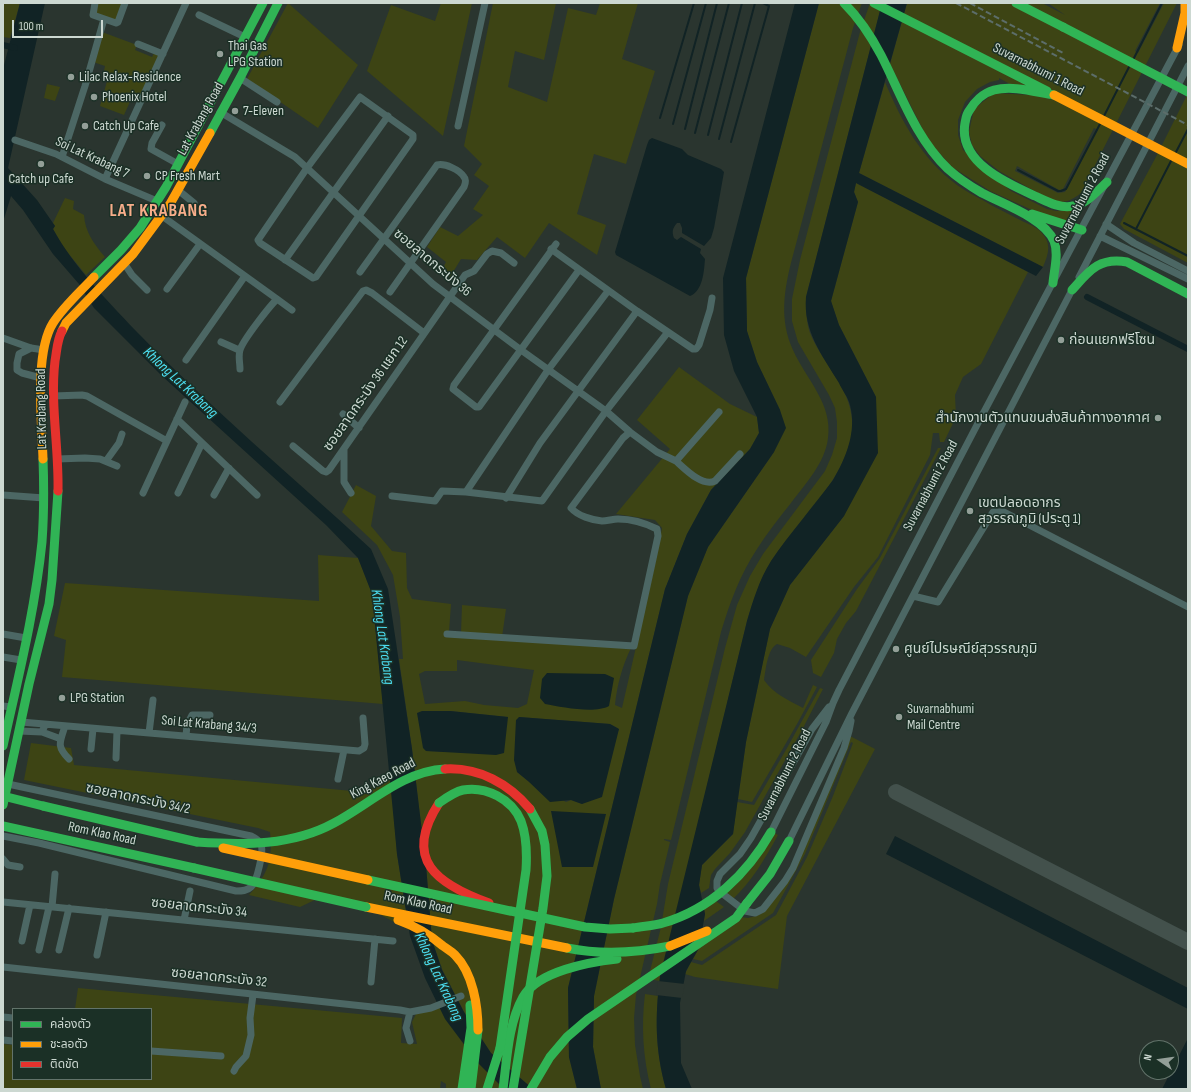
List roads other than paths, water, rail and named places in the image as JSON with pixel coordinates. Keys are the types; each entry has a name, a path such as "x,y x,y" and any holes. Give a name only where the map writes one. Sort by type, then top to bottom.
{"main road":[{"name":"Lat Krabang Road","path":"3,746 7,706 21,660 34,602 42,541 44,498 41,378 47,336 52,324 62,310 140,228 178,164 263,3"},
{"name":"Lat Krabang Road","path":"3,805 49,604 52,580 57,516 57,459 53,396 58,339 66,323 142,244 162,216 240,78 278,3"},
{"path":"844,3 863,24 881,55 910,119 932,153 948,169 970,186 1010,206 1045,227 1050,233 1056,248 1053,283"},
{"name":"Suvarnabhumi 1 Road","path":"874,3 1028,80 1188,164"},
{"path":"1016,3 1188,92"},
{"path":"1037,3 1063,27"},
{"path":"1177,48 1185,13 1185,3"},
{"path":"1054,95 1007,89 993,90 980,96 970,107 965,120 964,133 967,148 976,160 995,176 1013,186 1056,205 1074,207 1090,198 1107,182"},
{"path":"209,105 220,112"},
{"path":"1010,206 1082,230"},
{"path":"1072,290 1087,274 1102,262 1120,260 1127,262 1188,294"},
{"path":"34,602 49,604"},
{"name":"King Kaeo Road","path":"197,842 250,845 300,836 332,824 405,781 421,774 439,769 458,768 473,771 490,776 508,787 532,812 542,830 546,852 544,891 513,1089"},
{"path":"494,1089 526,870 527,853 525,836 521,821 513,809 503,799 491,792 464,790 452,794 439,803 431,814 425,830 424,848 430,866 442,880 457,890 510,911"},
{"name":"Rom Klao Road","path":"3,796 252,856 585,927 610,929 633,928 662,924 676,919 704,905 726,889 741,875 763,847 771,832"},
{"name":"Rom Klao Road","path":"3,826 366,907 585,952 617,953 646,951 670,946 703,933 747,903 768,879 789,841"},
{"path":"531,1089 550,1057 567,1037 588,1019 736,918 747,903"},
{"path":"366,907 378,913 412,924 426,932 454,954 462,965 471,981 477,1003 479,1023 479,1036 471,1089"},
{"path":"447,950 464,981 471,1011 471,1028 462,1089"},
{"path":"503,1089 514,1020 524,996 530,988 549,976 573,966 621,958 646,951"},
{"path":"487,1089 500,1048"}],"street":[{"path":"95,3 92,15 117,23 125,3"},
{"path":"105,179 186,3"},
{"path":"458,126 485,3"},
{"path":"199,15 245,37"},
{"path":"62,157 85,86 104,19"},
{"name":"Suvarnabhumi 2 Road","path":"771,832 826,722 833,703 977,425 1082,230 1188,27"},
{"path":"138,44 163,54"},
{"path":"789,841 852,713 1188,66"},
{"path":"240,78 277,102"},
{"path":"360,97 412,135 413,139 316,277 313,278 260,243 258,240 307,168 360,97"},
{"name":"ซอยลาดกระบัง 36","path":"220,112 288,152 428,280 548,370 606,411 630,432 664,456 676,461 702,481 711,483 715,481 740,454"},
{"path":"285,260 388,116"},
{"path":"162,125 152,143 151,149 178,164"},
{"name":"Soi Lat Krabang 7","path":"15,140 62,157 105,179 157,201"},
{"path":"360,272 437,165 443,164 458,172 466,180 464,187 390,292"},
{"path":"178,190 194,203"},
{"path":"162,216 292,310"},
{"path":"1106,224 1134,243 1188,271"},
{"path":"1100,236 1188,279"},
{"path":"167,289 200,244"},
{"path":"579,270 479,407 476,407 453,389 452,387 493,329 554,247 579,270 688,347 693,349 696,349 699,345 710,310 712,298"},
{"name":"ซอยลาดกระบัง 36 แยก 12","path":"293,446 326,472 359,428 424,332 465,275 474,271 489,252 494,251 501,253 514,263"},
{"path":"121,266 147,290"},
{"path":"186,360 245,276"},
{"path":"280,402 363,291 366,290 372,293 424,332"},
{"path":"466,492 548,370 608,291"},
{"path":"240,369 240,350 269,307 277,299"},
{"path":"506,498 540,443 637,311"},
{"path":"392,496 435,501 442,491 466,492 506,498 542,501 606,411 668,332"},
{"path":"3,338 31,348 44,350"},
{"path":"221,342 240,350"},
{"path":"31,348 19,354 17,370 22,373 41,378"},
{"path":"53,396 87,396 167,441"},
{"path":"143,493 185,402"},
{"path":"676,461 719,412"},
{"path":"343,414 359,428"},
{"path":"177,418 256,495"},
{"path":"447,634 634,646 658,536 657,529 633,520 618,519 603,521 576,513 571,508 630,432"},
{"path":"106,461 119,444 122,434"},
{"path":"178,493 202,443"},
{"path":"344,449 344,482 351,493"},
{"path":"57,459 100,459 117,466"},
{"path":"214,495 229,468"},
{"path":"3,495 44,498"},
{"path":"913,596 938,602 992,512 1004,512 1188,607"},
{"path":"3,634 26,638"},
{"path":"3,657 21,660"},
{"path":"149,733 153,700"},
{"path":"833,703 812,729 751,838 740,854 720,874 718,878 717,885 719,891 746,911 755,913 763,909 785,881 793,868 847,739 852,713"},
{"path":"186,736 186,725 192,715 210,715"},
{"name":"Soi Lat Krabang 34/3","path":"20,727 45,725 64,726 359,751 364,748 365,744 362,718"},
{"path":"42,732 45,725"},
{"path":"64,726 60,748 69,759"},
{"path":"20,727 42,732 61,739"},
{"path":"91,749 93,729"},
{"path":"116,758 117,730"},
{"path":"338,779 344,750"},
{"name":"ซอยลาดกระบัง 34/2","path":"3,836 236,891 250,889 254,885 257,878 262,849 260,843 251,836 8,784"},
{"path":"3,859 8,865 20,866"},
{"path":"39,950 50,907 55,874"},
{"path":"184,920 190,891"},
{"name":"ซอยลาดกระบัง 34","path":"3,902 392,941"},
{"path":"22,941 30,905"},
{"path":"59,950 69,908"},
{"path":"97,955 106,912"},
{"path":"371,982 374,939"},
{"name":"ซอยลาดกระบัง 32","path":"3,967 410,1012 432,1008 461,996"},
{"path":"234,1071 238,1064 246,1056 250,1035 250,1018 253,995"},
{"path":"410,1012 406,1028 410,1041"},
{"path":"152,1051 220,1056"}],"water":[{"name":"Khlong Lat Krabang","path":"20,3 45,3 8,168 37,200 55,226 53,229 61,243 81,269 135,330 192,387 371,549 388,589 412,749 426,865 432,940 442,970 464,1012 491,1053 533,1089 504,1089 478,1063 445,1019 425,978 410,936 397,854 372,594 358,558 326,525 161,375 94,308 79,284 53,254 23,210 11,196 3,222 3,69"},
{"path":"795,3 819,3 746,278 747,331 757,362 780,410 786,428 774,452 708,547 688,596 614,899 594,996 593,1047 601,1089 577,1089 569,1057 568,988 665,589 687,534 711,490 750,449 759,433 757,417 734,371 724,335 723,278"},
{"path":"882,3 907,3 859,173 1043,267 1036,276 856,183 854,192 858,202 831,301 839,325 876,397 878,453 844,516 790,585 770,629 746,742 733,834 702,865 699,885 705,914 699,948 686,971 680,1003 681,1063 692,1089 666,1089 662,1075 657,1033 657,1005 660,976 747,621 757,591 767,568 786,540 833,480 846,453 851,434 852,415 849,402 815,342 808,321 806,297"},
{"path":"652,138 682,149 688,155 721,169 724,172 714,228 711,238 704,246 682,233 680,223 677,223 673,229 674,238 677,240 681,237 701,249 700,253 705,259 702,280 698,290 690,296 616,255 615,252 647,145 649,140"},
{"path":"547,673 605,674 614,678 609,706 587,710 545,704 540,698 542,679"},
{"path":"422,711 450,711 508,717 504,753 496,755 426,751 423,748 417,713"},
{"path":"519,717 610,724 619,729 602,797 582,804 571,800 550,802 517,772 514,760 516,720"},
{"path":"551,811 606,814 593,867 562,867"},
{"path":"895,836 1188,988 1188,1009 886,854"},
{"path":"1188,1038 1188,1089 1162,1089 1167,1080 1179,1080 1179,1056"}],"waterway":[{"path":"660,118 694,3"},
{"path":"673,124 706,3"},
{"path":"685,129 717,3"},
{"path":"695,133 729,3"},
{"path":"708,135 742,3"},
{"path":"719,139 755,3"},
{"path":"731,142 769,6 763,3"},
{"path":"1134,58 1162,3"},
{"path":"3,45 15,48"},
{"path":"1104,116 1129,67"},
{"path":"1018,170 1058,191 1066,189 1100,124"},
{"path":"1176,152 1188,129"},
{"path":"1136,229 1171,161"},
{"path":"1124,223 1188,256"},
{"path":"1087,297 1188,349"}],"railway":[{"path":"956,3 1188,125"},
{"path":"970,3 1063,53"}],"place":[{"name":"Thai Gas LPG Station","path":"220,54"},
{"name":"Lilac Relax-Residence","path":"71,77"},
{"name":"Phoenix Hotel","path":"94,97"},
{"name":"7-Eleven","path":"235,111"},
{"name":"Catch Up Cafe","path":"85,126"},
{"name":"Catch up Cafe","path":"41,164"},
{"name":"CP Fresh Mart","path":"147,176"},
{"name":"ก่อนแยกฟรีโซน","path":"1061,340"},
{"name":"สำนักงานตัวแทนขนส่งสินค้าทางอากาศ","path":"1158,418"},
{"name":"เขตปลอดอากร สุวรรณภูมิ (ประตู 1)","path":"970,511"},
{"name":"ศูนย์ไปรษณีย์สุวรรณภูมิ","path":"896,649"},
{"name":"LPG Station","path":"62,698"},
{"name":"Suvarnabhumi Mail Centre","path":"899,717"}],"district":[{"name":"LAT KRABANG","path":"159,211"}]}
